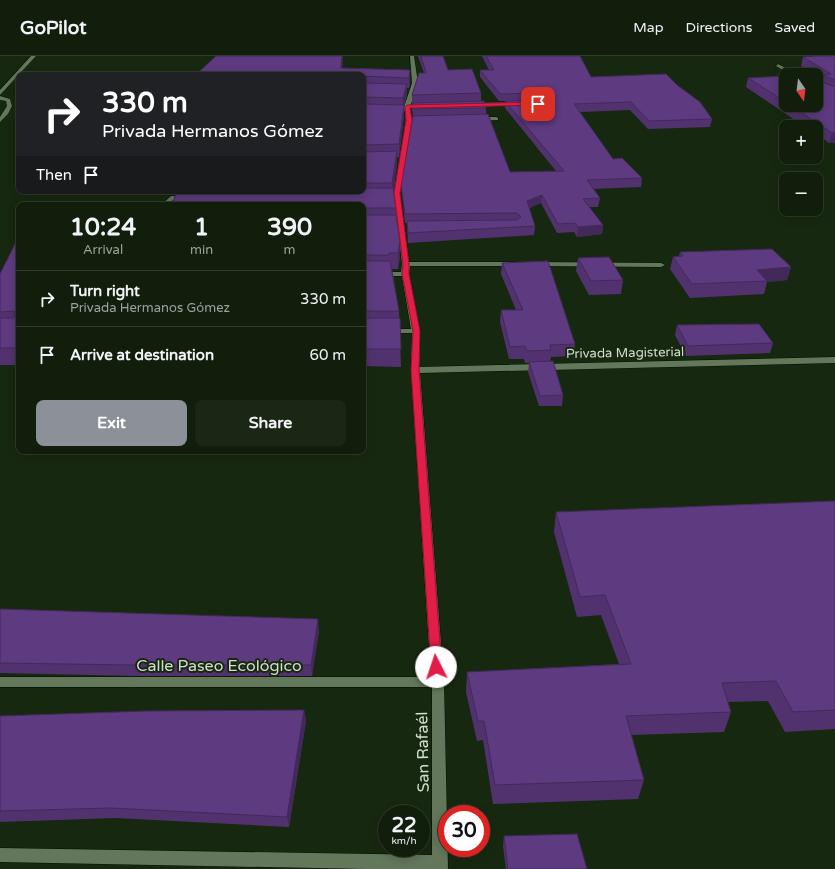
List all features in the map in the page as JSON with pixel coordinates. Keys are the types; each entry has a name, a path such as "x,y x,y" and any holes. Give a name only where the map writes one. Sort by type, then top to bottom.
{"street":[{"path":"19,72 34,56"},
{"name":"San Rafaél","path":"412,56 415,84 409,91 410,113 400,160 397,193 394,199 406,264 405,274 416,331 415,370 438,682 440,866"},
{"path":"778,65 783,68"},
{"path":"0,93 16,76"},
{"path":"0,98 10,102 9,110 0,120"},
{"path":"461,106 523,104"},
{"path":"472,119 496,118"},
{"path":"167,202 171,198 194,198"},
{"path":"406,264 661,265"},
{"path":"366,274 405,274"},
{"path":"366,331 416,331"},
{"name":"Privada Magisterial","path":"415,370 835,360"},
{"name":"Calle Paseo Ecológico","path":"0,682 438,682"},
{"path":"0,855 440,866"}],"building":[{"path":"216,56 342,56 341,68 410,70 409,78 366,76 366,72 199,72"},
{"path":"421,56 443,56 448,70 472,69 481,93 412,95 419,73 426,73"},
{"path":"486,56 580,56 591,77 666,74 677,85 700,102 712,119 649,121 631,102 574,104 613,159 622,158 642,178 587,180 600,198 583,199 603,225 578,227 575,223 558,224 542,195 527,201 535,226 408,233 407,221 517,220 521,217 517,213 405,214 401,184 413,116 488,114 510,172 564,171 505,101 539,100 543,96 539,93 500,94 480,70 494,70"},
{"path":"835,56 835,80 823,75 831,74 803,57"},
{"path":"779,76 779,98 748,78"},
{"path":"823,82 835,87 835,133 832,133 823,127 823,120 812,120 800,112 823,112"},
{"path":"366,83 407,84 403,98 366,97"},
{"path":"484,101 486,108 413,109 412,103"},
{"path":"366,104 404,105 399,144 366,145"},
{"path":"397,151 392,183 366,183 366,152"},
{"path":"366,188 393,188 396,208 366,208 366,202 173,202 176,194 366,194"},
{"path":"366,215 396,215 400,241 398,253 389,253 389,255 366,255"},
{"path":"16,242 16,348 0,348 0,318 14,318 15,311 0,312 0,274"},
{"path":"772,249 791,267 757,270 767,281 692,284 673,257 683,256 680,252"},
{"path":"609,257 623,280 591,281 578,258"},
{"path":"366,261 390,261 399,311 366,311"},
{"path":"548,261 575,344 550,345 551,350 527,351 525,346 510,347 501,310 523,310 502,263"},
{"path":"366,318 400,318 401,349 366,349"},
{"path":"759,324 773,343 688,346 677,325"},
{"path":"553,361 563,395 540,396 529,362"},
{"path":"835,501 835,710 793,712 776,681 722,683 731,712 626,716 644,780 495,785 484,721 478,721 467,672 631,664 605,595 580,597 556,512"},
{"path":"0,609 318,619 311,665 0,663"},
{"path":"304,710 287,817 111,808 0,811 0,716 147,711"},
{"path":"577,834 587,869 508,869 504,836"}],"route":[{"path":"436,667 415,370 416,331 405,274 406,264 400,227 397,193 409,120 407,107 538,104"}]}
